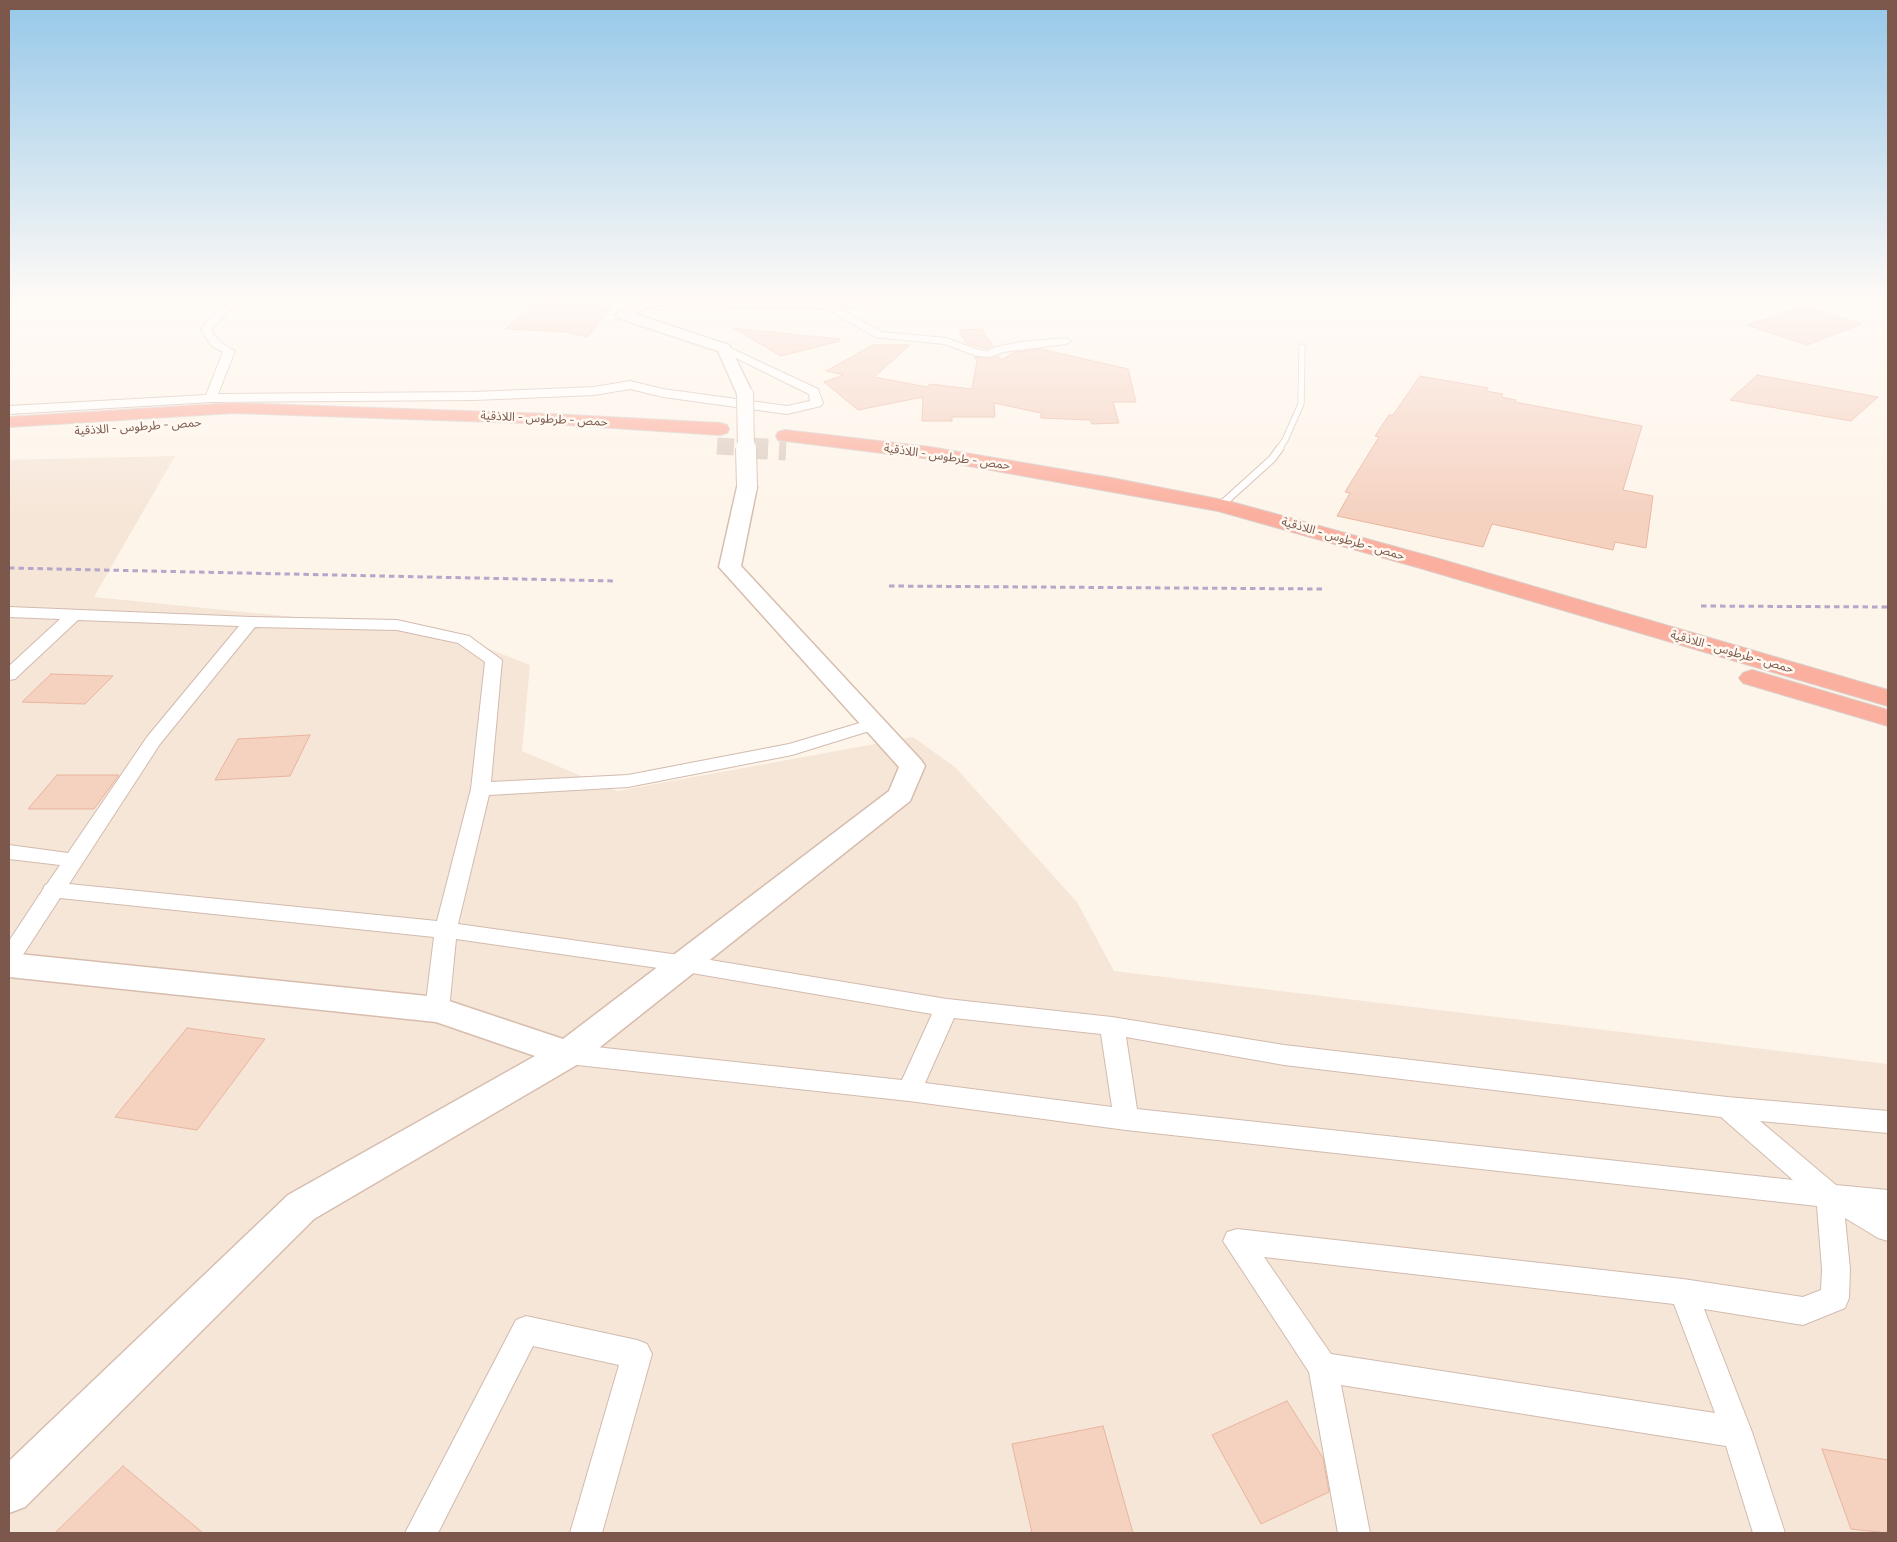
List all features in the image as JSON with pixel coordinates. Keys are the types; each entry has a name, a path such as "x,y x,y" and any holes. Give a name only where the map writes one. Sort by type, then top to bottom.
{"highway":[{"name":"حمص - طرطوس - اللاذقية","path":"9,422 233,408 552,419 719,437 668,444"},
{"name":"حمص - طرطوس - اللاذقية","path":"9,436 218,422 443,433"},
{"name":"حمص - طرطوس - اللاذقية","path":"1888,698 1428,563 1221,505 930,453 786,443 1057,488 1280,538 1432,579 1888,718"}],"main road":[{"path":"9,1491 301,1207 568,1054 901,795 912,766 730,567 747,487 745,394 735,373"},
{"path":"9,965 437,1010 568,1054"}],"street":[{"path":"211,398 221,373"},
{"path":"9,410 211,398 474,396 594,391 630,385 663,393 787,410 817,403 814,392 775,373"},
{"path":"9,612 251,622 397,625 463,639 494,660 481,789 446,930 437,1010"},
{"path":"9,675 74,614"},
{"path":"9,958 52,890 153,741 251,622"},
{"path":"481,789 628,781 792,748 873,724"},
{"path":"9,852 72,860"},
{"path":"52,890 446,930 686,964 947,1008 1112,1026 1284,1056 1727,1107 1888,1122"},
{"path":"909,1091 947,1008"},
{"path":"1112,1026 1126,1118"},
{"path":"568,1054 1888,1202"},
{"path":"1727,1107 1830,1196 1888,1229"},
{"path":"1354,1533 1323,1367 1237,1241 1683,1292 1803,1310 1835,1298 1836,1270 1830,1196"},
{"path":"1683,1292 1737,1432 1769,1533"},
{"path":"421,1533 526,1330 637,1354 586,1533"},
{"path":"1323,1367 1737,1432"}],"lane":[{"path":"1221,505 1272,459 1285,440 1301,404 1302,373"}],"shaded area":[{"path":"175,456 94,597 446,632 530,665 522,751 617,791 913,737 955,767 1077,902 1114,971 1888,1064 1888,1533 9,1533 9,460"}],"building":[{"path":"835,373 879,373 874,377 927,387 930,384 972,389 975,373 1129,373 1136,402 1113,402 1119,423 1092,424 1090,420 1041,418 1041,413 994,403 995,417 952,417 952,421 922,421 923,397 858,410 824,382 844,375"},
{"path":"1757,375 1878,397 1851,421 1730,400"},
{"path":"1420,376 1488,388 1486,391 1503,394 1501,397 1516,400 1515,402 1642,426 1623,490 1653,496 1646,548 1615,542 1613,550 1492,524 1483,547 1337,516 1350,493 1345,492 1379,437 1375,436 1389,415 1393,415"},
{"path":"51,674 113,676 85,704 22,702"},
{"path":"310,735 290,776 215,780 238,739"},
{"path":"57,775 119,775 94,809 28,809"},
{"path":"187,1028 265,1039 197,1130 115,1117"},
{"path":"1287,1401 1323,1458 1329,1492 1261,1524 1212,1435"},
{"path":"1103,1426 1133,1533 1032,1533 1012,1444"},
{"path":"1822,1449 1888,1460 1888,1533 1851,1529"},
{"path":"123,1466 203,1533 55,1533"}],"tunnel":[{"path":"717,446 768,449"},
{"path":"747,448 786,450"}],"railway":[{"path":"9,568 614,581"},
{"path":"889,586 1322,589"},
{"path":"1701,606 1888,607"}]}
